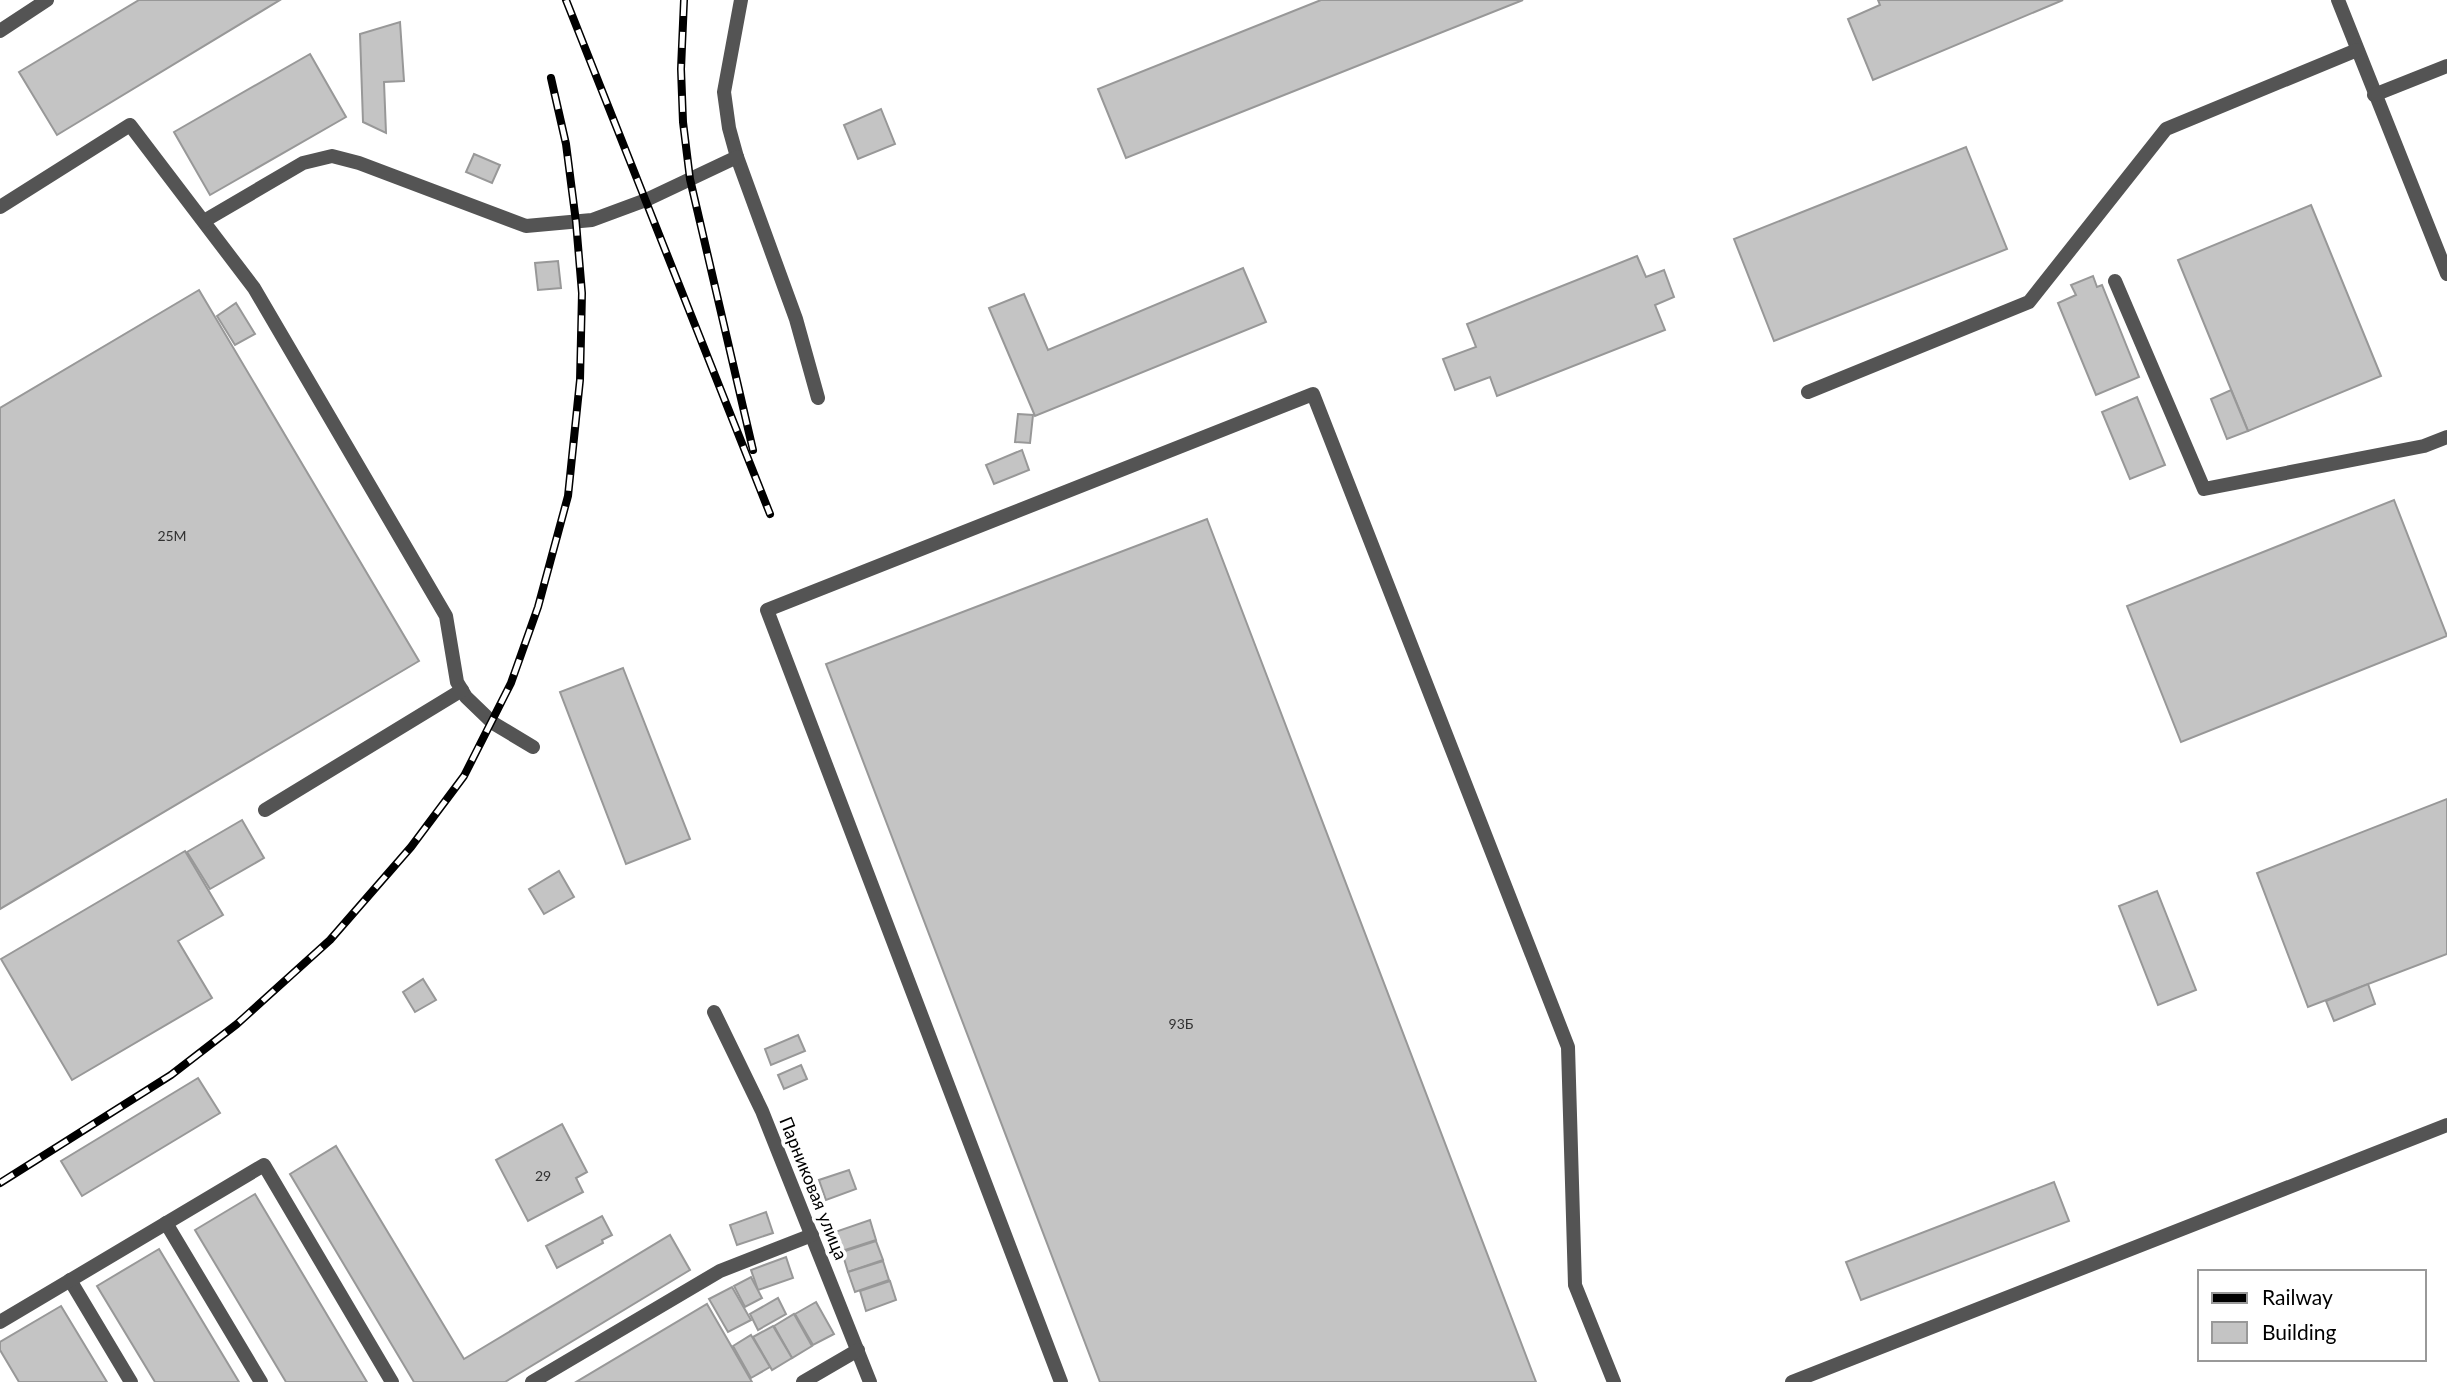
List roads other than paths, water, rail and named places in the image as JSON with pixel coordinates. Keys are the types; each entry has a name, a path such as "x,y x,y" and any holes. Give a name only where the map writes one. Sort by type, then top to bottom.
{"lane":[{"path":"0,31 47,0"},
{"path":"741,0 724,92 729,128 796,319 818,398"},
{"path":"2338,0 2447,274"},
{"path":"1808,392 2029,302 2166,129 2357,50"},
{"path":"2374,95 2447,66"},
{"path":"0,207 130,124 254,288 446,616 457,682 466,697 493,723 533,747"},
{"path":"204,221 303,163 332,156 359,163 526,226 592,220 646,200 737,157"},
{"path":"2115,281 2204,489 2424,446 2447,437"},
{"path":"1061,1382 767,610 1313,394 1568,1047 1575,1286 1614,1382"},
{"path":"265,810 462,690"},
{"name":"Парниковая улица","path":"714,1012 762,1111 870,1382"},
{"path":"1792,1382 2447,1125"},
{"path":"0,1322 264,1165 392,1382"},
{"path":"166,1223 261,1382"},
{"path":"532,1382 720,1271 812,1235"},
{"path":"70,1280 131,1382"},
{"path":"803,1382 858,1350"}],"railway":[{"path":"566,0 770,514"},
{"path":"684,0 681,69 683,122 690,179 753,450"},
{"path":"0,1183 171,1075 237,1024 330,940 411,847 464,776 511,683 538,607 568,496 580,380 582,293 576,222 566,144 551,78"}]}
